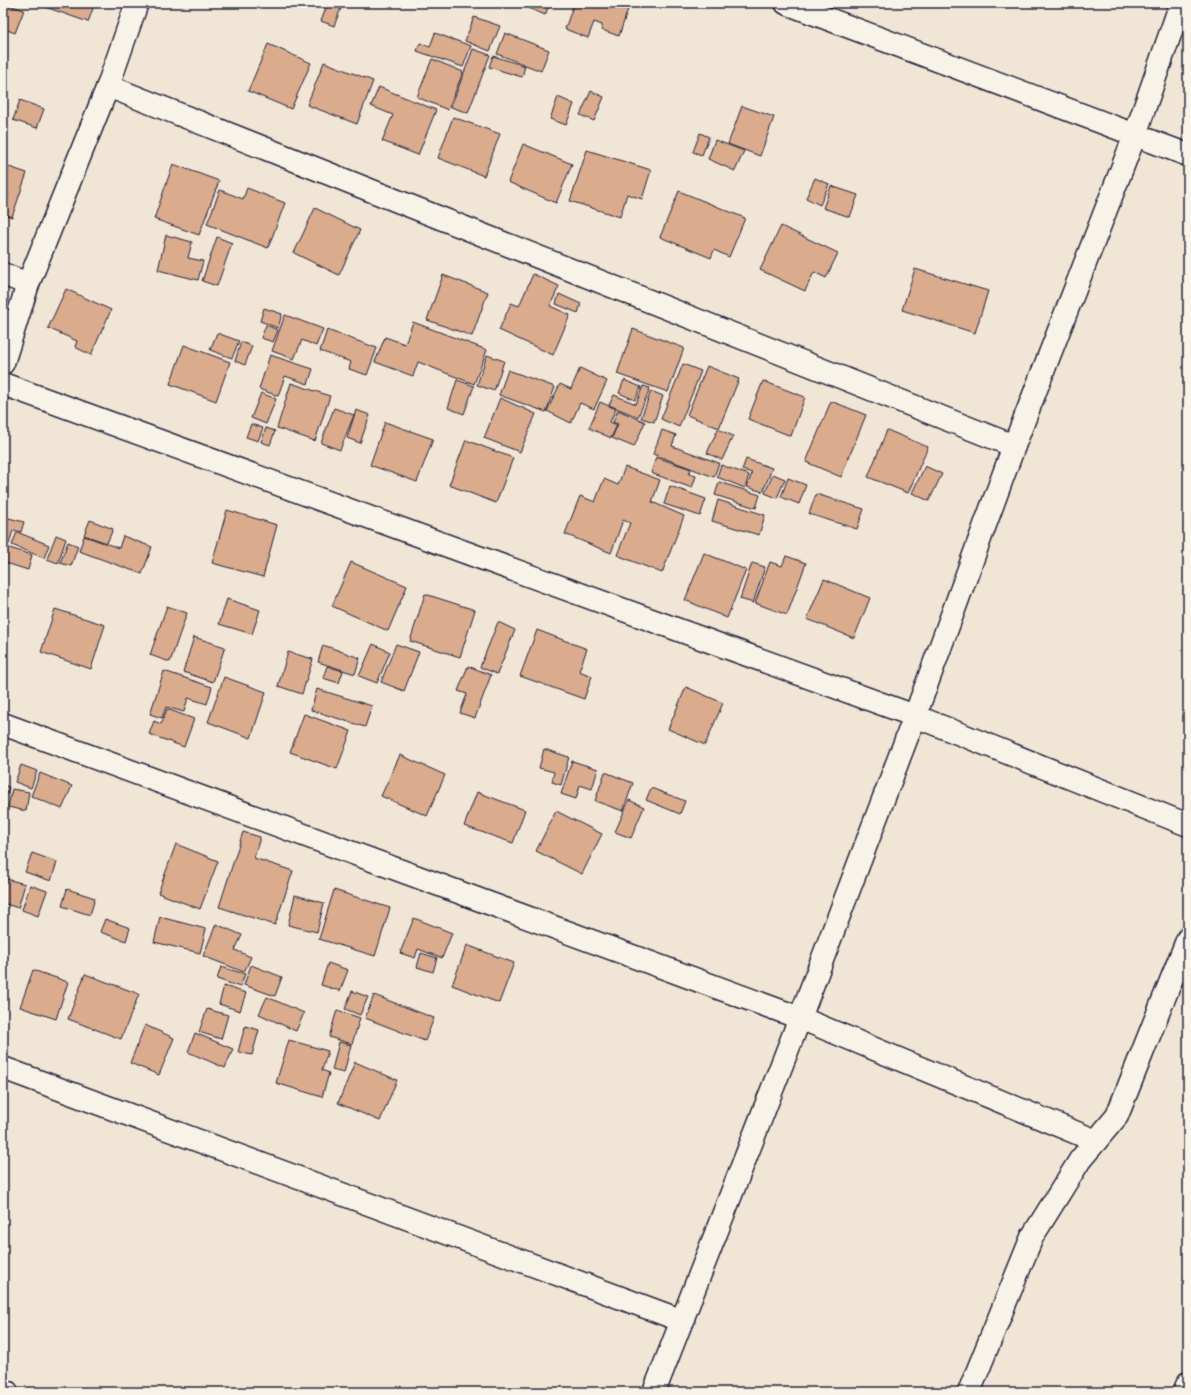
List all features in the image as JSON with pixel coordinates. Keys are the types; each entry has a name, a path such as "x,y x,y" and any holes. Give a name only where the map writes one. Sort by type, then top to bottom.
{"street":[{"path":"3,363 28,284 108,86 137,3"},
{"path":"786,3 1188,155"},
{"path":"654,1392 800,1018 915,716 1014,446 1135,135 1181,3"},
{"path":"108,86 1014,446"},
{"path":"3,274 28,284"},
{"path":"3,384 915,716 1188,825"},
{"path":"3,724 800,1018 1096,1141"},
{"path":"969,1392 1032,1237 1080,1160 1117,1116 1188,938"},
{"path":"3,1068 683,1321"},
{"path":"1184,1392 1188,1383"},
{"path":"3,1390 7,1392"}],"building":[{"path":"3,3 24,10 15,33 5,29 3,34"},
{"path":"34,3 95,3 88,22"},
{"path":"328,3 343,3 334,26 321,21"},
{"path":"517,3 550,3 545,15"},
{"path":"574,3 630,3 619,36 602,30 602,25 594,22 588,38 565,29"},
{"path":"474,17 500,26 490,51 465,41"},
{"path":"435,33 471,46 463,67 417,51 420,43 430,47"},
{"path":"505,33 549,50 541,71 497,54"},
{"path":"268,44 311,63 291,109 248,91"},
{"path":"473,49 490,55 468,113 451,107"},
{"path":"493,56 525,66 522,77 489,67"},
{"path":"432,59 463,72 448,110 417,97"},
{"path":"324,62 373,81 357,124 307,105"},
{"path":"379,87 436,110 418,155 382,141 393,115 371,106"},
{"path":"591,91 604,97 594,121 580,115"},
{"path":"558,97 574,104 566,125 550,119"},
{"path":"20,100 44,109 37,128 13,120"},
{"path":"742,106 774,117 760,156 728,144"},
{"path":"453,117 500,134 484,176 438,158"},
{"path":"700,133 709,137 702,155 693,152"},
{"path":"715,140 744,151 735,171 708,159"},
{"path":"523,144 572,164 556,203 508,182"},
{"path":"587,150 651,170 642,199 627,194 620,217 570,201"},
{"path":"173,164 219,181 199,235 154,219"},
{"path":"3,165 27,173 12,217 3,214"},
{"path":"815,178 829,184 820,205 806,198"},
{"path":"831,186 858,195 850,217 823,208"},
{"path":"247,188 285,203 268,248 207,224 220,190 243,199"},
{"path":"679,191 745,218 729,257 714,250 711,258 660,237"},
{"path":"315,208 360,230 339,275 294,253"},
{"path":"781,226 838,253 826,278 814,272 805,291 760,270"},
{"path":"166,235 192,242 188,258 203,261 198,280 158,270"},
{"path":"217,237 232,243 217,286 202,281"},
{"path":"915,269 988,291 975,333 902,310"},
{"path":"533,274 559,286 550,306 570,315 553,355 499,330 511,303 519,306"},
{"path":"443,275 488,292 472,336 427,320"},
{"path":"66,289 111,310 91,355 75,347 77,341 48,328"},
{"path":"559,294 581,304 578,313 556,304"},
{"path":"264,308 282,314 278,328 260,321"},
{"path":"285,315 323,329 316,346 302,340 294,359 272,351"},
{"path":"413,322 487,350 474,384 418,362 413,376 375,362 385,337 405,344"},
{"path":"266,325 278,330 273,342 261,338"},
{"path":"633,329 684,348 668,392 617,374"},
{"path":"327,330 377,348 367,375 349,369 351,362 320,351"},
{"path":"217,333 239,341 232,358 210,350"},
{"path":"241,342 252,346 245,365 235,361"},
{"path":"184,345 230,362 216,401 170,384"},
{"path":"270,355 313,369 308,384 285,376 278,396 259,389"},
{"path":"487,355 504,361 494,391 477,385"},
{"path":"683,364 701,371 679,427 661,419"},
{"path":"707,366 739,379 719,428 687,415"},
{"path":"580,368 607,381 594,409 580,403 571,423 547,411 560,384 571,389"},
{"path":"508,370 555,387 546,412 499,395"},
{"path":"457,380 474,386 464,414 448,408"},
{"path":"624,380 641,387 635,400 619,393"},
{"path":"763,381 805,397 791,436 748,419"},
{"path":"291,383 330,396 315,441 277,428"},
{"path":"643,386 650,388 638,417 609,405 614,395 636,404"},
{"path":"651,391 663,396 654,422 641,418"},
{"path":"261,393 276,399 266,424 251,418"},
{"path":"500,398 536,414 520,452 484,438"},
{"path":"831,401 866,415 841,477 806,462"},
{"path":"600,402 616,409 610,422 617,425 611,438 589,428"},
{"path":"334,408 354,415 340,450 321,443"},
{"path":"356,410 370,415 360,443 347,438"},
{"path":"618,410 645,422 634,447 612,438 618,424 613,422"},
{"path":"385,422 433,439 417,482 370,465"},
{"path":"251,424 263,428 258,441 246,437"},
{"path":"266,428 275,431 270,445 261,442"},
{"path":"718,429 733,436 722,460 707,453"},
{"path":"662,430 676,435 672,446 719,463 714,477 653,454"},
{"path":"887,430 928,447 908,493 868,477"},
{"path":"466,440 513,458 496,503 449,485"},
{"path":"656,457 691,469 689,474 696,476 692,488 651,473"},
{"path":"746,459 772,468 763,492 747,487 752,473 742,470"},
{"path":"721,465 749,475 745,488 717,477"},
{"path":"925,466 942,474 929,501 912,493"},
{"path":"625,467 660,480 652,502 684,516 662,573 617,555 630,523 623,520 611,553 565,534 580,496 595,502 604,479 618,485"},
{"path":"773,474 785,479 777,498 765,493"},
{"path":"788,478 806,485 799,504 781,497"},
{"path":"719,482 760,495 756,508 715,495"},
{"path":"670,486 706,499 700,516 664,504"},
{"path":"816,494 864,509 857,529 809,514"},
{"path":"718,500 765,515 759,535 712,521"},
{"path":"227,510 277,525 263,577 212,563"},
{"path":"5,517 24,522 21,532 13,530 9,544 3,542 3,525"},
{"path":"90,520 113,529 107,543 84,535"},
{"path":"17,532 49,545 44,558 12,545"},
{"path":"56,535 66,539 58,563 47,559"},
{"path":"84,536 119,548 123,536 152,547 142,574 79,551"},
{"path":"68,542 78,546 71,566 60,563"},
{"path":"3,546 32,555 28,570 3,562"},
{"path":"704,553 746,570 727,618 685,600"},
{"path":"786,556 806,563 787,615 755,603 770,562 782,566"},
{"path":"351,562 407,586 388,631 332,606"},
{"path":"752,563 765,567 753,603 740,599"},
{"path":"824,579 870,598 854,638 807,619"},
{"path":"425,594 475,610 460,657 410,641"},
{"path":"227,599 260,610 252,634 219,624"},
{"path":"167,606 187,613 170,662 150,655"},
{"path":"55,609 105,625 91,669 41,652"},
{"path":"498,622 515,630 497,674 480,667"},
{"path":"537,630 587,649 579,671 592,676 584,699 520,676"},
{"path":"194,637 225,647 213,682 183,672"},
{"path":"373,644 390,652 377,683 359,676"},
{"path":"396,644 419,652 404,691 381,682"},
{"path":"323,645 360,658 355,674 318,662"},
{"path":"288,652 313,659 302,694 278,686"},
{"path":"327,666 343,671 339,683 323,678"},
{"path":"468,666 491,675 475,718 460,713 467,694 458,691"},
{"path":"164,671 212,687 207,704 188,698 184,712 166,707 162,718 150,714"},
{"path":"224,677 266,692 251,738 208,722"},
{"path":"686,687 723,703 705,745 668,729"},
{"path":"317,689 372,706 365,727 311,710"},
{"path":"167,709 194,719 184,747 149,734 154,721 161,724"},
{"path":"304,714 351,731 337,769 290,752"},
{"path":"544,749 569,757 561,785 552,782 554,772 539,768"},
{"path":"400,755 445,775 427,816 381,796"},
{"path":"572,761 598,769 592,789 580,785 576,799 561,794"},
{"path":"21,765 37,771 31,788 15,782"},
{"path":"605,772 633,783 623,811 595,801"},
{"path":"40,773 72,786 62,809 31,796"},
{"path":"3,785 9,787 3,806"},
{"path":"651,788 685,801 680,814 646,800"},
{"path":"12,789 29,792 26,811 8,807"},
{"path":"477,792 525,810 513,843 464,826"},
{"path":"629,800 644,807 631,838 615,832"},
{"path":"556,811 602,834 582,874 536,851"},
{"path":"243,832 260,837 254,858 293,871 275,925 219,907"},
{"path":"176,844 218,861 200,909 158,893"},
{"path":"32,853 57,862 51,881 25,872"},
{"path":"3,878 25,884 18,908 3,903"},
{"path":"30,885 47,891 38,916 22,910"},
{"path":"67,889 95,898 90,915 62,906"},
{"path":"334,890 390,908 375,956 319,939"},
{"path":"295,895 324,903 317,932 288,925"},
{"path":"160,917 206,929 200,953 154,942"},
{"path":"414,918 452,933 442,958 418,949 415,958 400,953"},
{"path":"105,919 130,928 126,941 100,932"},
{"path":"216,924 242,935 235,950 251,957 244,972 203,956"},
{"path":"467,945 514,963 499,1003 452,985"},
{"path":"421,953 437,958 433,972 417,967"},
{"path":"328,963 348,970 340,991 321,985"},
{"path":"251,965 282,977 275,996 244,985"},
{"path":"221,967 245,974 240,987 217,979"},
{"path":"33,970 68,982 56,1019 20,1007"},
{"path":"85,974 139,994 121,1039 68,1019"},
{"path":"224,986 246,993 240,1011 219,1004"},
{"path":"352,991 368,997 360,1015 345,1009"},
{"path":"374,995 434,1018 425,1041 365,1018"},
{"path":"267,997 304,1013 296,1031 259,1014"},
{"path":"207,1009 228,1015 221,1039 199,1032"},
{"path":"337,1010 360,1018 352,1044 329,1037"},
{"path":"145,1025 174,1038 159,1075 130,1063"},
{"path":"245,1026 259,1030 252,1055 238,1052"},
{"path":"195,1033 233,1049 225,1068 188,1052"},
{"path":"289,1040 328,1051 322,1070 329,1073 322,1097 276,1083"},
{"path":"339,1042 351,1045 344,1073 332,1070"},
{"path":"355,1062 397,1080 380,1121 338,1103"}]}
